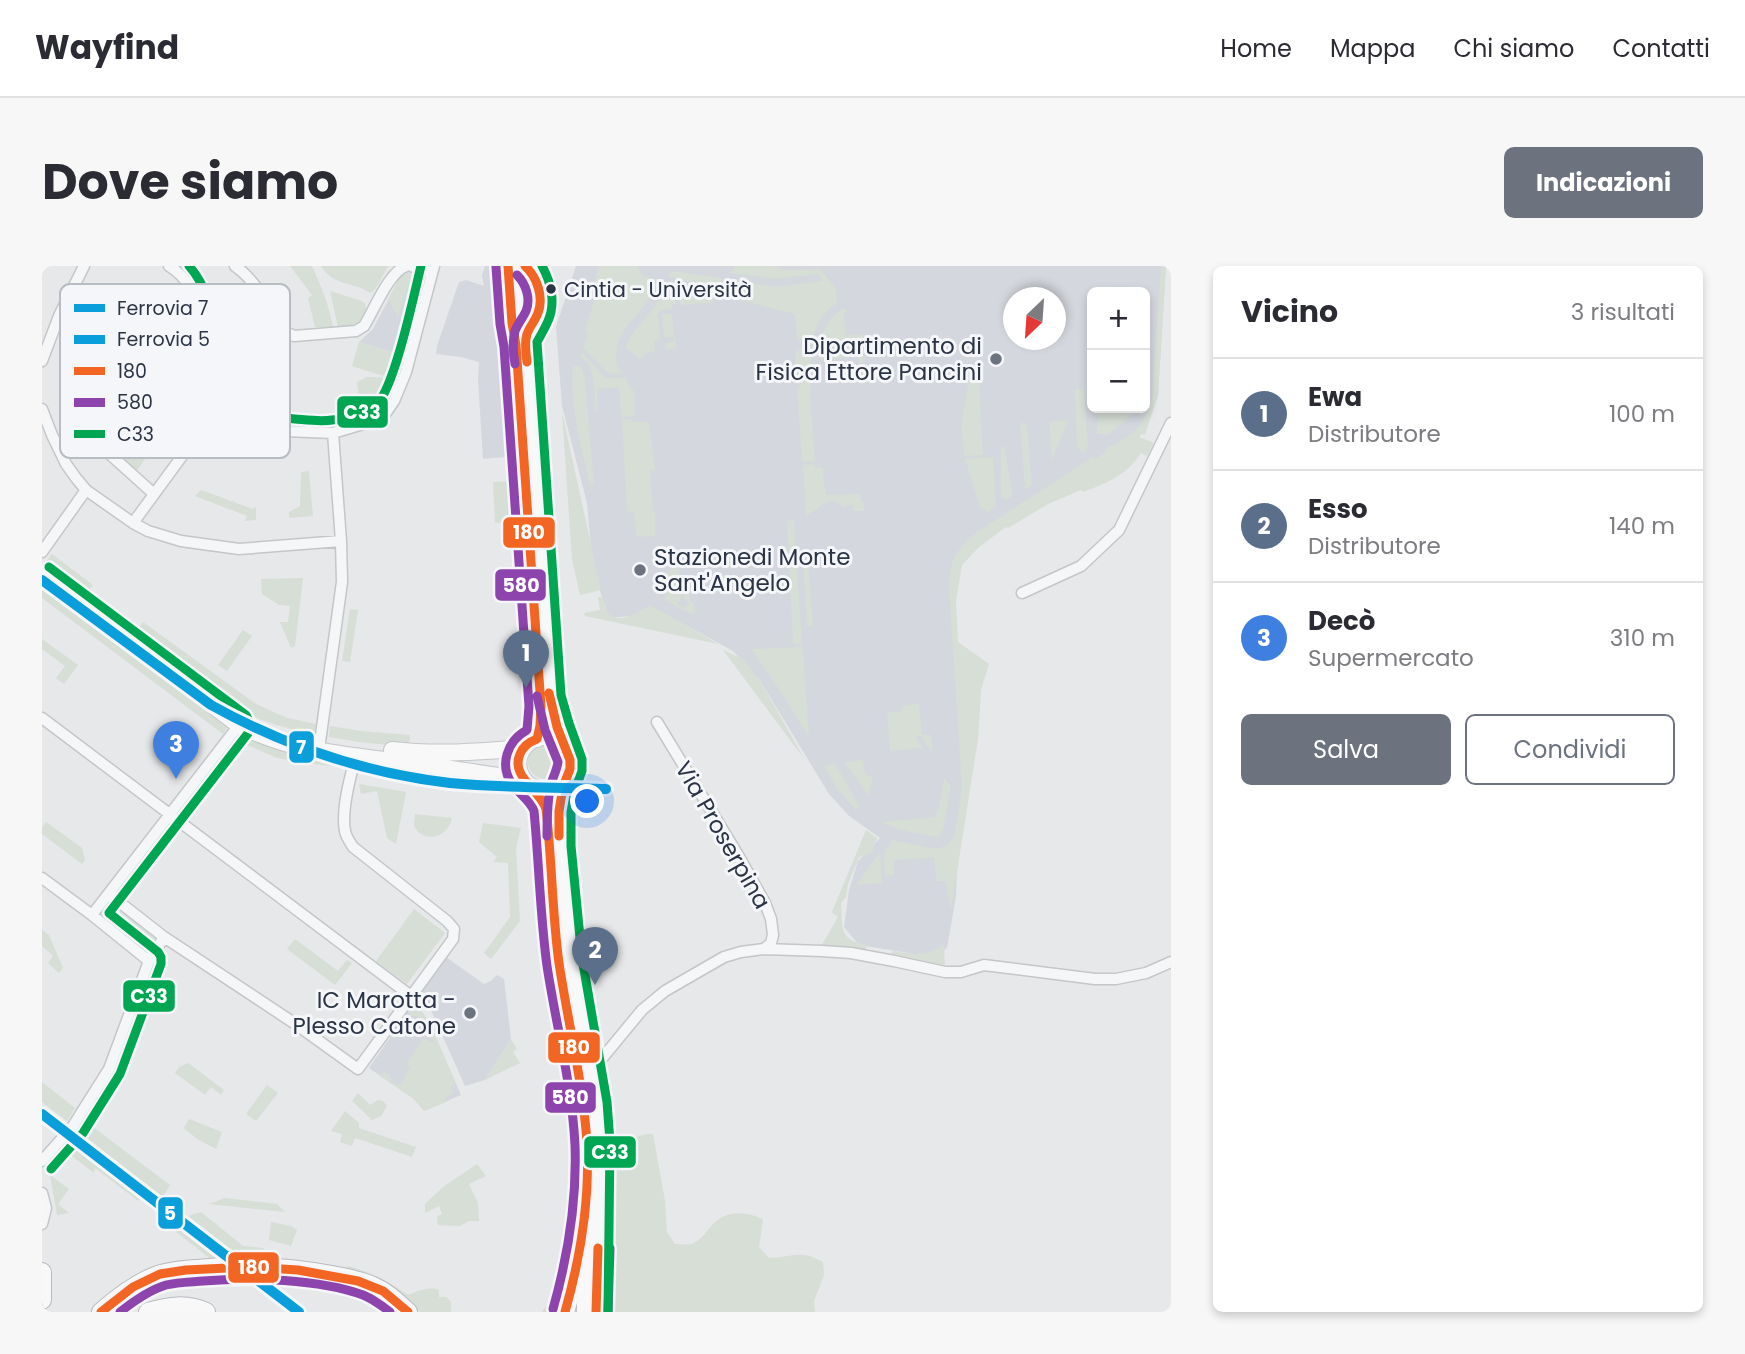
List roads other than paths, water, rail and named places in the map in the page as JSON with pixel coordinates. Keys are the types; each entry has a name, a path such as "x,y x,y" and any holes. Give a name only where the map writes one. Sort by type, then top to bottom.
{"highway":[{"path":"565,1312 573,1284 585,1211"},
{"path":"101,1312 155,1276 179,1270 225,1266 267,1266 355,1279 376,1287 401,1306"},
{"path":"42,1272 42,1300"},
{"path":"150,1312 184,1306 206,1312"}],"main road":[{"path":"508,266 523,330 549,697 570,760 559,811 559,847 570,960 595,1103 598,1142 596,1312"},
{"path":"523,266 530,269 535,280 540,306 516,345 541,706 540,726 518,759 518,769 522,778 541,797 546,811 559,962 578,1066 590,1069"},
{"path":"42,566 241,721"},
{"path":"42,577 241,721 293,736 319,747 515,778 542,790 554,788 566,777"},
{"path":"357,751 480,752 530,744 543,738 562,744 567,752"},
{"path":"576,1056 587,1145 585,1312"}],"street":[{"path":"75,284 84,266"},
{"path":"169,266 178,271 188,284"},
{"path":"235,266 253,284"},
{"path":"290,334 294,336 356,331 364,326 392,276 400,268 408,266 433,269 406,372 394,401 384,414 370,422 333,433 290,431"},
{"path":"42,361 59,316"},
{"path":"42,409 60,452"},
{"path":"1022,593 1081,566 1118,530 1171,423"},
{"path":"319,747 340,599 341,541 333,433"},
{"path":"63,458 86,490 133,523 148,531 181,541 239,549 341,541"},
{"path":"114,458 155,494"},
{"path":"133,523 181,458"},
{"path":"42,552 86,490"},
{"path":"42,718 411,996"},
{"path":"92,915 241,721"},
{"name":"Via Proserpina","path":"657,722 765,903 773,935 771,943 764,949"},
{"path":"109,894 164,937 358,1069 453,939 454,929 353,847 345,833 344,816 357,751"},
{"path":"42,878 149,961"},
{"path":"42,1161 73,1126 109,1069 149,961 164,937"},
{"path":"590,1069 599,1062 642,1010 665,991 724,957 764,949 851,953 945,972 961,972 984,965 1095,979 1116,979 1146,973 1171,962"},
{"path":"42,1193 46,1208 42,1224"}],"rail line":[{"name":"7","path":"42,580 211,705 297,746 357,765 450,783 606,789"},
{"name":"5","path":"42,1114 299,1312"}],"place":[{"name":"Cintia - Università","path":"551,289"},
{"name":"Dipartimento di Fisica Ettore Pancini","path":"996,359"},
{"name":"Stazionedi Monte Sant'Angelo","path":"640,570"},
{"name":"Ewa","path":"526,688"},
{"name":"Decò","path":"176,779"},
{"name":"Esso","path":"595,985"},
{"name":"IC Marotta - Plesso Catone","path":"470,1013"}]}
